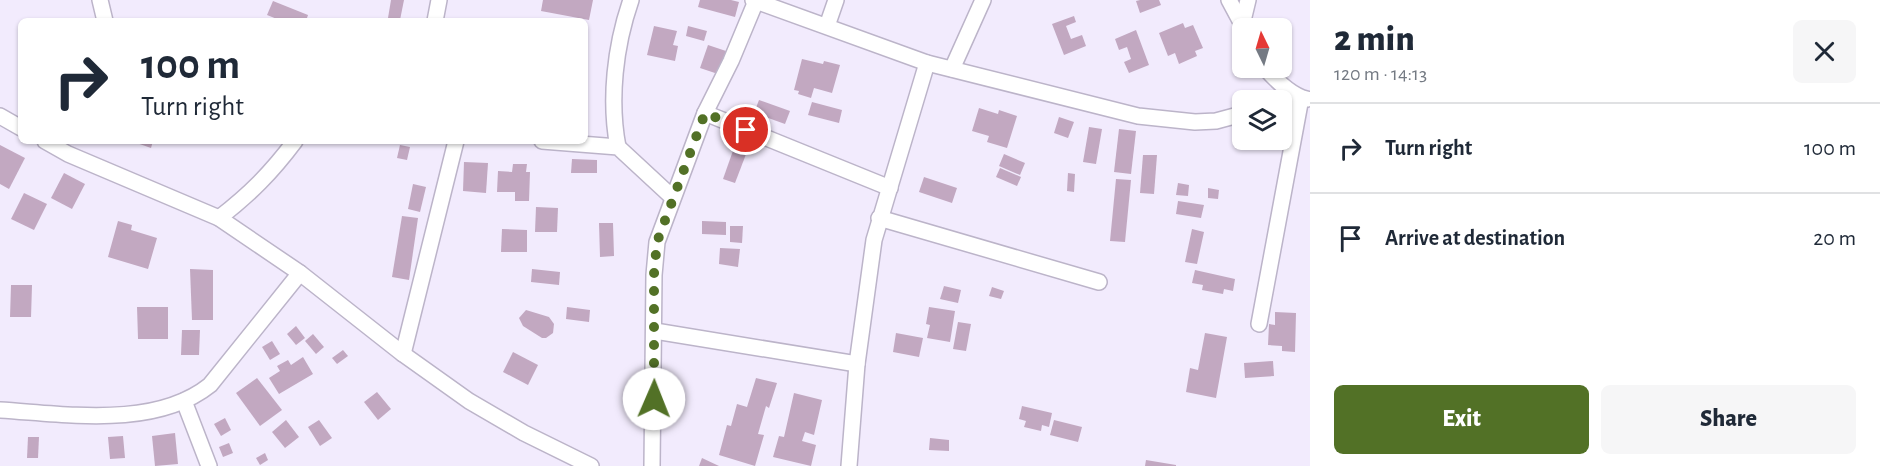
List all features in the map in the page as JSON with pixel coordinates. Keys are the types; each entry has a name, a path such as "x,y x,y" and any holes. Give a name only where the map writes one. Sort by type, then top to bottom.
{"street":[{"path":"100,0 104,18"},
{"path":"436,18 439,0"},
{"path":"631,0 625,18 614,82 615,129 618,147 672,197"},
{"path":"827,26 836,0"},
{"path":"951,69 984,0"},
{"path":"1229,0 1238,18"},
{"path":"1245,18 1248,0"},
{"path":"652,466 654,274 657,242 705,113 755,1 927,63 1138,116 1196,122 1216,121 1232,117"},
{"path":"849,466 857,364 874,240 927,63"},
{"path":"1259,324 1306,98 1274,78"},
{"path":"705,113 890,188"},
{"path":"0,116 18,126"},
{"path":"219,218 248,195 275,168 293,144"},
{"path":"403,354 455,144"},
{"path":"580,144 618,147"},
{"path":"70,147 219,218 300,273 403,354 469,401 524,433 591,466"},
{"path":"879,218 1099,282"},
{"path":"0,410 85,415 143,413 184,400 210,385 300,273"},
{"path":"655,331 857,364"},
{"path":"184,400 209,466"}],"building":[{"path":"391,0 404,0 400,18 388,18"},
{"path":"543,0 593,0 589,20 541,11"},
{"path":"700,0 739,2 735,17 698,7"},
{"path":"1159,0 1161,5 1140,13 1136,1"},
{"path":"273,1 308,15 307,18 274,18 267,15"},
{"path":"1074,16 1076,22 1066,26 1071,39 1082,35 1086,46 1064,55 1052,24"},
{"path":"1183,23 1185,28 1193,25 1203,48 1195,51 1197,56 1179,64 1175,53 1168,56 1159,33"},
{"path":"654,26 677,31 673,45 678,46 675,61 647,55"},
{"path":"688,26 707,31 704,41 686,36"},
{"path":"1136,30 1149,65 1129,73 1124,62 1131,59 1127,47 1119,50 1115,39"},
{"path":"708,45 726,51 718,74 700,68"},
{"path":"802,59 840,65 832,93 814,88 811,98 798,94 799,91 794,90"},
{"path":"759,100 790,111 785,124 754,113"},
{"path":"812,102 842,110 839,123 808,115"},
{"path":"979,108 998,114 999,110 1017,116 1007,148 987,142 989,136 972,131"},
{"path":"1059,117 1074,122 1068,138 1054,133"},
{"path":"1089,127 1102,129 1096,164 1083,162"},
{"path":"1119,129 1136,131 1131,174 1114,172"},
{"path":"140,144 152,144 151,148"},
{"path":"0,145 25,158 9,189 0,184"},
{"path":"400,145 410,147 407,160 397,158"},
{"path":"735,145 748,149 735,183 723,179"},
{"path":"1004,154 1025,163 1020,175 999,166"},
{"path":"1143,155 1157,155 1154,194 1140,193"},
{"path":"572,159 597,160 597,173 571,173"},
{"path":"464,162 488,163 486,193 463,191"},
{"path":"513,164 527,164 526,172 530,172 529,201 515,201 515,192 497,192 498,171 512,172"},
{"path":"1000,168 1021,177 1017,186 996,177"},
{"path":"64,173 85,184 72,209 51,198"},
{"path":"1068,173 1075,174 1074,192 1067,191"},
{"path":"924,177 957,188 952,203 919,192"},
{"path":"1116,179 1131,180 1125,242 1110,241"},
{"path":"1178,183 1189,185 1188,196 1176,195"},
{"path":"413,184 426,187 420,212 408,209"},
{"path":"1208,188 1219,190 1218,199 1208,198"},
{"path":"24,193 47,204 34,230 11,219"},
{"path":"1178,201 1204,205 1201,218 1176,214"},
{"path":"536,207 558,208 557,232 535,232"},
{"path":"402,216 418,218 409,280 392,277"},
{"path":"118,221 132,225 131,230 157,238 148,269 108,257"},
{"path":"702,221 726,222 726,235 702,234"},
{"path":"599,223 613,223 614,256 600,257"},
{"path":"730,226 743,226 742,243 730,242"},
{"path":"502,229 527,230 527,252 501,252"},
{"path":"1192,229 1204,232 1197,264 1185,262"},
{"path":"720,248 740,249 738,267 719,264"},
{"path":"190,269 213,270 213,320 192,320"},
{"path":"532,269 560,272 559,285 531,282"},
{"path":"1195,270 1235,279 1233,291 1224,289 1223,294 1202,290 1203,285 1192,283"},
{"path":"11,285 32,285 31,317 10,317"},
{"path":"944,286 961,290 958,303 940,299"},
{"path":"992,287 1004,291 1001,299 989,296"},
{"path":"137,307 168,307 168,339 138,339"},
{"path":"567,307 590,310 589,322 566,319"},
{"path":"929,307 955,311 950,342 927,338 930,325 926,324"},
{"path":"526,310 549,317 554,324 553,333 542,338 523,326 519,318"},
{"path":"1275,312 1296,313 1295,352 1282,351 1282,346 1268,345 1269,324 1275,325"},
{"path":"958,322 971,324 966,351 953,349"},
{"path":"296,326 305,338 296,345 287,334"},
{"path":"182,330 200,330 199,355 181,355"},
{"path":"896,333 923,338 919,357 893,352"},
{"path":"1205,333 1227,337 1216,398 1186,392 1190,368 1198,370"},
{"path":"313,334 324,347 316,354 305,341"},
{"path":"272,341 280,354 270,360 262,347"},
{"path":"343,350 348,356 337,364 332,358"},
{"path":"513,352 538,365 528,385 503,372"},
{"path":"303,357 313,374 279,394 269,378 280,371 277,366 288,360 291,365"},
{"path":"1273,361 1274,376 1245,378 1244,363"},
{"path":"257,378 282,410 260,426 236,393"},
{"path":"756,378 777,383 769,408 766,406 758,434 764,435 755,466 719,455 727,425 731,426 737,404 747,407"},
{"path":"377,392 391,409 378,420 364,402"},
{"path":"794,393 822,400 814,435 805,432 802,441 816,445 811,466 773,457 779,436 784,437"},
{"path":"1022,406 1052,413 1049,427 1042,425 1041,431 1024,427 1026,421 1019,419"},
{"path":"225,418 231,430 221,436 214,424"},
{"path":"286,420 299,437 285,448 272,432"},
{"path":"319,420 332,438 320,446 308,427"},
{"path":"1054,420 1082,427 1078,442 1050,435"},
{"path":"175,433 178,464 155,466 152,436"},
{"path":"123,436 125,458 110,459 108,437"},
{"path":"28,437 39,437 38,458 27,458"},
{"path":"930,438 949,440 949,451 929,450"},
{"path":"229,443 233,453 223,457 219,447"},
{"path":"265,453 268,460 260,465 256,458"},
{"path":"702,458 719,466 699,466"},
{"path":"1146,460 1176,465 1176,466 1145,466"}],"route":[{"path":"654,399 654,274 657,242 672,197 705,113 746,130"}]}
